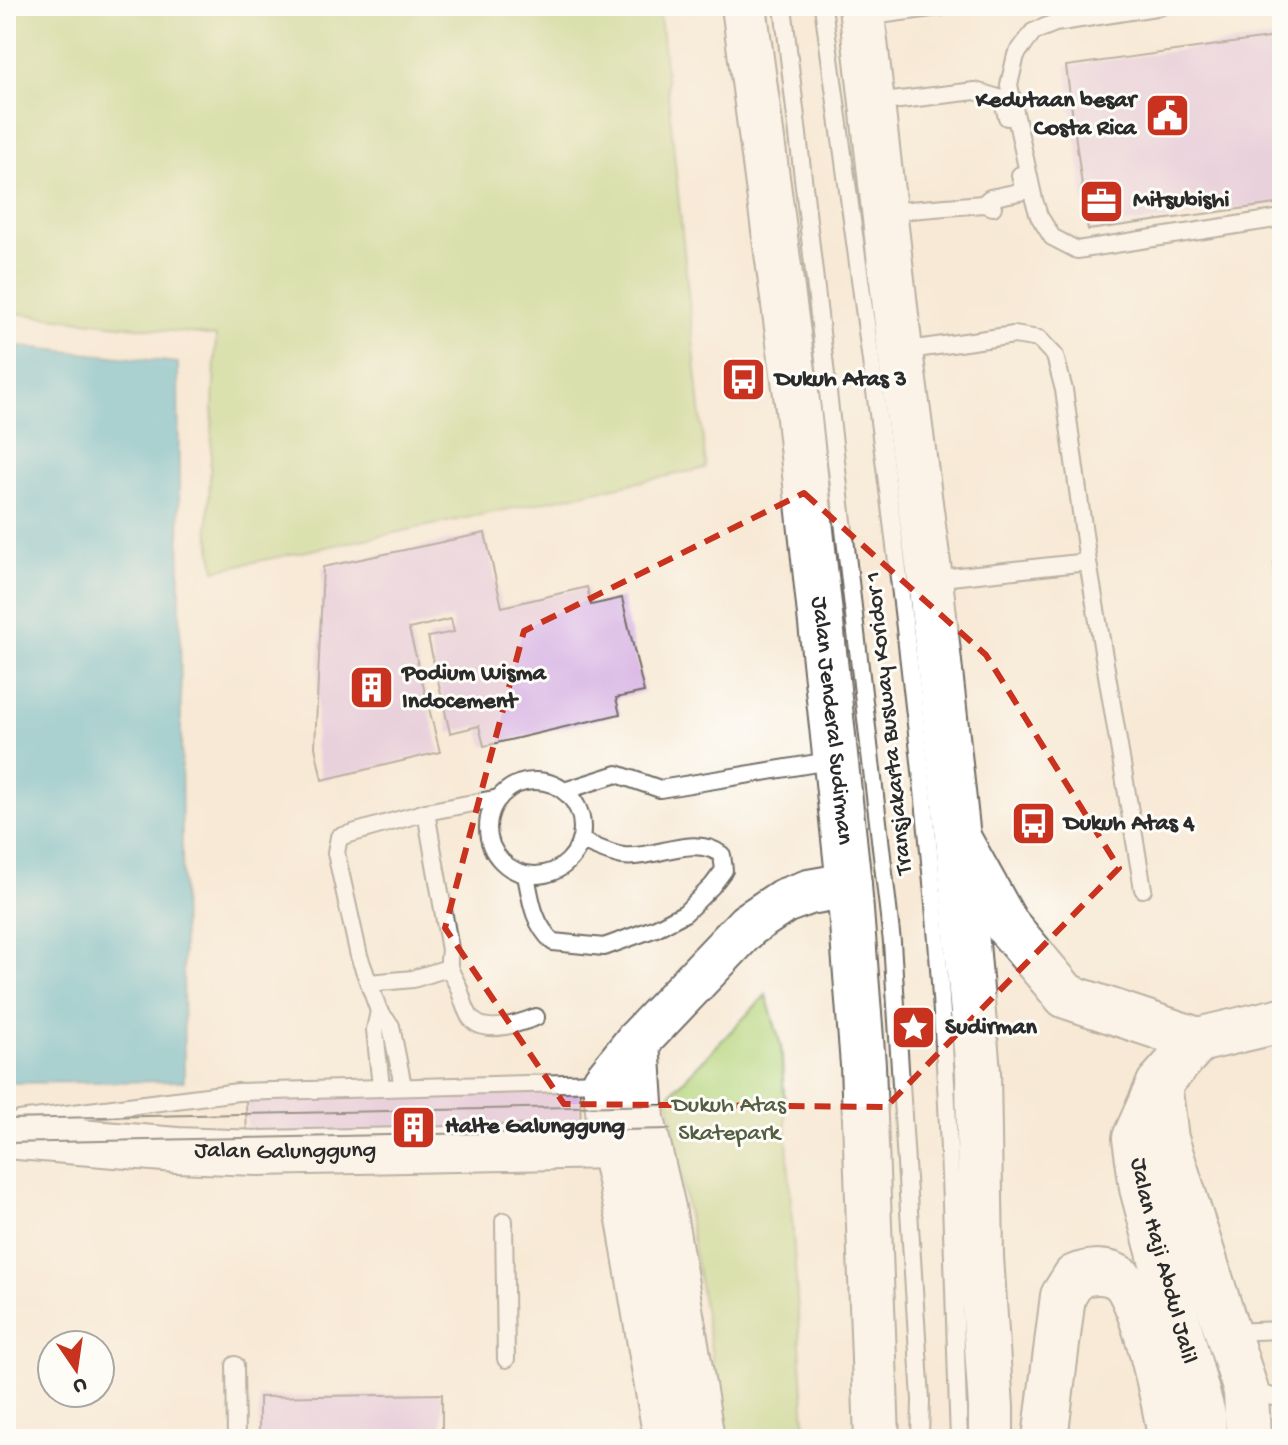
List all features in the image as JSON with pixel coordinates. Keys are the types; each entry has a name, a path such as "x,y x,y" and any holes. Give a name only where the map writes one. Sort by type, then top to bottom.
{"main road":[{"name":"Jalan Jenderal Sudirman","path":"744,6 798,409 849,885 863,1065 877,1439"},
{"path":"849,10 873,103 958,838 978,1072 981,1257 991,1439"},
{"path":"958,838 1006,924 1066,996 1198,1040 1282,1020"},
{"path":"628,1141 605,1082 637,1042 748,925 784,901 809,892 849,885"},
{"name":"Jalan Haji Abdul Jalil","path":"1198,1040 1159,1084 1135,1138 1142,1188 1203,1415 1203,1439"},
{"path":"637,1042 638,1094 628,1141 629,1219 702,1439"},
{"name":"Jalan Haji Abdul Jalil","path":"1159,1084 1166,1139 1227,1332 1264,1395 1248,1439"},
{"name":"Jalan Galunggung","path":"6,1136 177,1150 258,1153 628,1141"},
{"path":"1045,1439 1063,1296 1075,1277 1097,1272 1123,1280 1133,1294 1151,1354 1170,1439"},
{"path":"666,1439 669,1346"}],"lane":[{"name":"Transjakarta Busway Koridor 1","path":"783,6 892,942 921,1400 920,1439"},
{"path":"849,10 946,6"},
{"path":"1162,6 1055,23 1033,32 1016,55 1009,85 1039,216 1052,237 1077,250 1282,218"},
{"name":"Transjakarta Busway Koridor 1","path":"849,10 899,576 930,863 946,1073 959,1439"},
{"path":"873,103 1009,85"},
{"path":"975,91 1002,99 1024,191 990,198 983,204"},
{"path":"885,212 983,204 990,207 1034,200"},
{"path":"798,409 814,276"},
{"path":"900,351 1014,335 1039,339 1055,356 1064,390 1088,562 1143,889"},
{"path":"930,579 1088,562"},
{"path":"564,791 617,774 660,789 835,760"},
{"path":"538,781 564,791 574,801 583,827 575,853 554,871 526,875 511,869 498,858 490,844 488,828 491,812 499,798 510,789 538,781"},
{"path":"403,1086 391,1026 379,1011 359,956 336,853 339,837 426,812 499,798"},
{"path":"426,812 450,950 448,968 468,1014 476,1024 488,1027 536,1017"},
{"path":"526,875 538,925 553,942 604,947 656,928 685,913 724,870 722,855 715,850 680,847 621,856 581,841"},
{"path":"369,983 413,979 448,968"},
{"path":"379,1011 375,1030 381,1087"},
{"path":"6,1121 199,1096 403,1086 605,1082"},
{"path":"504,1221 506,1359"},
{"path":"1227,1332 1282,1330"},
{"path":"235,1365 236,1439"}],"highlighted area":[{"path":"804,493 986,655 1119,868 886,1107 564,1104 445,928 524,631"}],"green space":[{"path":"6,6 659,6 706,468 215,570 208,527 216,336 6,312"},
{"name":"Dukuh Atas Skatepark","path":"766,995 781,1046 806,1439 726,1439 668,1096"}],"water":[{"path":"6,345 178,363 184,1081 6,1083"}],"building":[{"path":"1282,36 1282,203 1088,230 1066,66"},
{"path":"485,533 502,607 587,587 591,605 622,598 644,692 616,698 620,714 484,746 479,726 450,733 428,637 454,632 451,619 409,629 440,752 322,780 315,747 323,567"},
{"path":"1282,561 1282,614 1280,614 1274,562"},
{"name":"Halte Galunggung","path":"580,1091 581,1137 247,1145 246,1100"},
{"path":"442,1394 442,1439 259,1439 259,1397"}],"tram line":[{"path":"6,1119 667,1105"},
{"path":"6,1143 670,1129"}],"place":[{"name":"Kedutaan besar Costa Rica","path":"1167,115"},
{"name":"Mitsubishi","path":"1102,201"},
{"name":"Dukuh Atas 3","path":"744,380"},
{"name":"Podium Wisma Indocement","path":"371,688"},
{"name":"Dukuh Atas 4","path":"1033,824"},
{"name":"Sudirman","path":"914,1028"},
{"name":"Halte Galunggung","path":"414,1127"}]}
